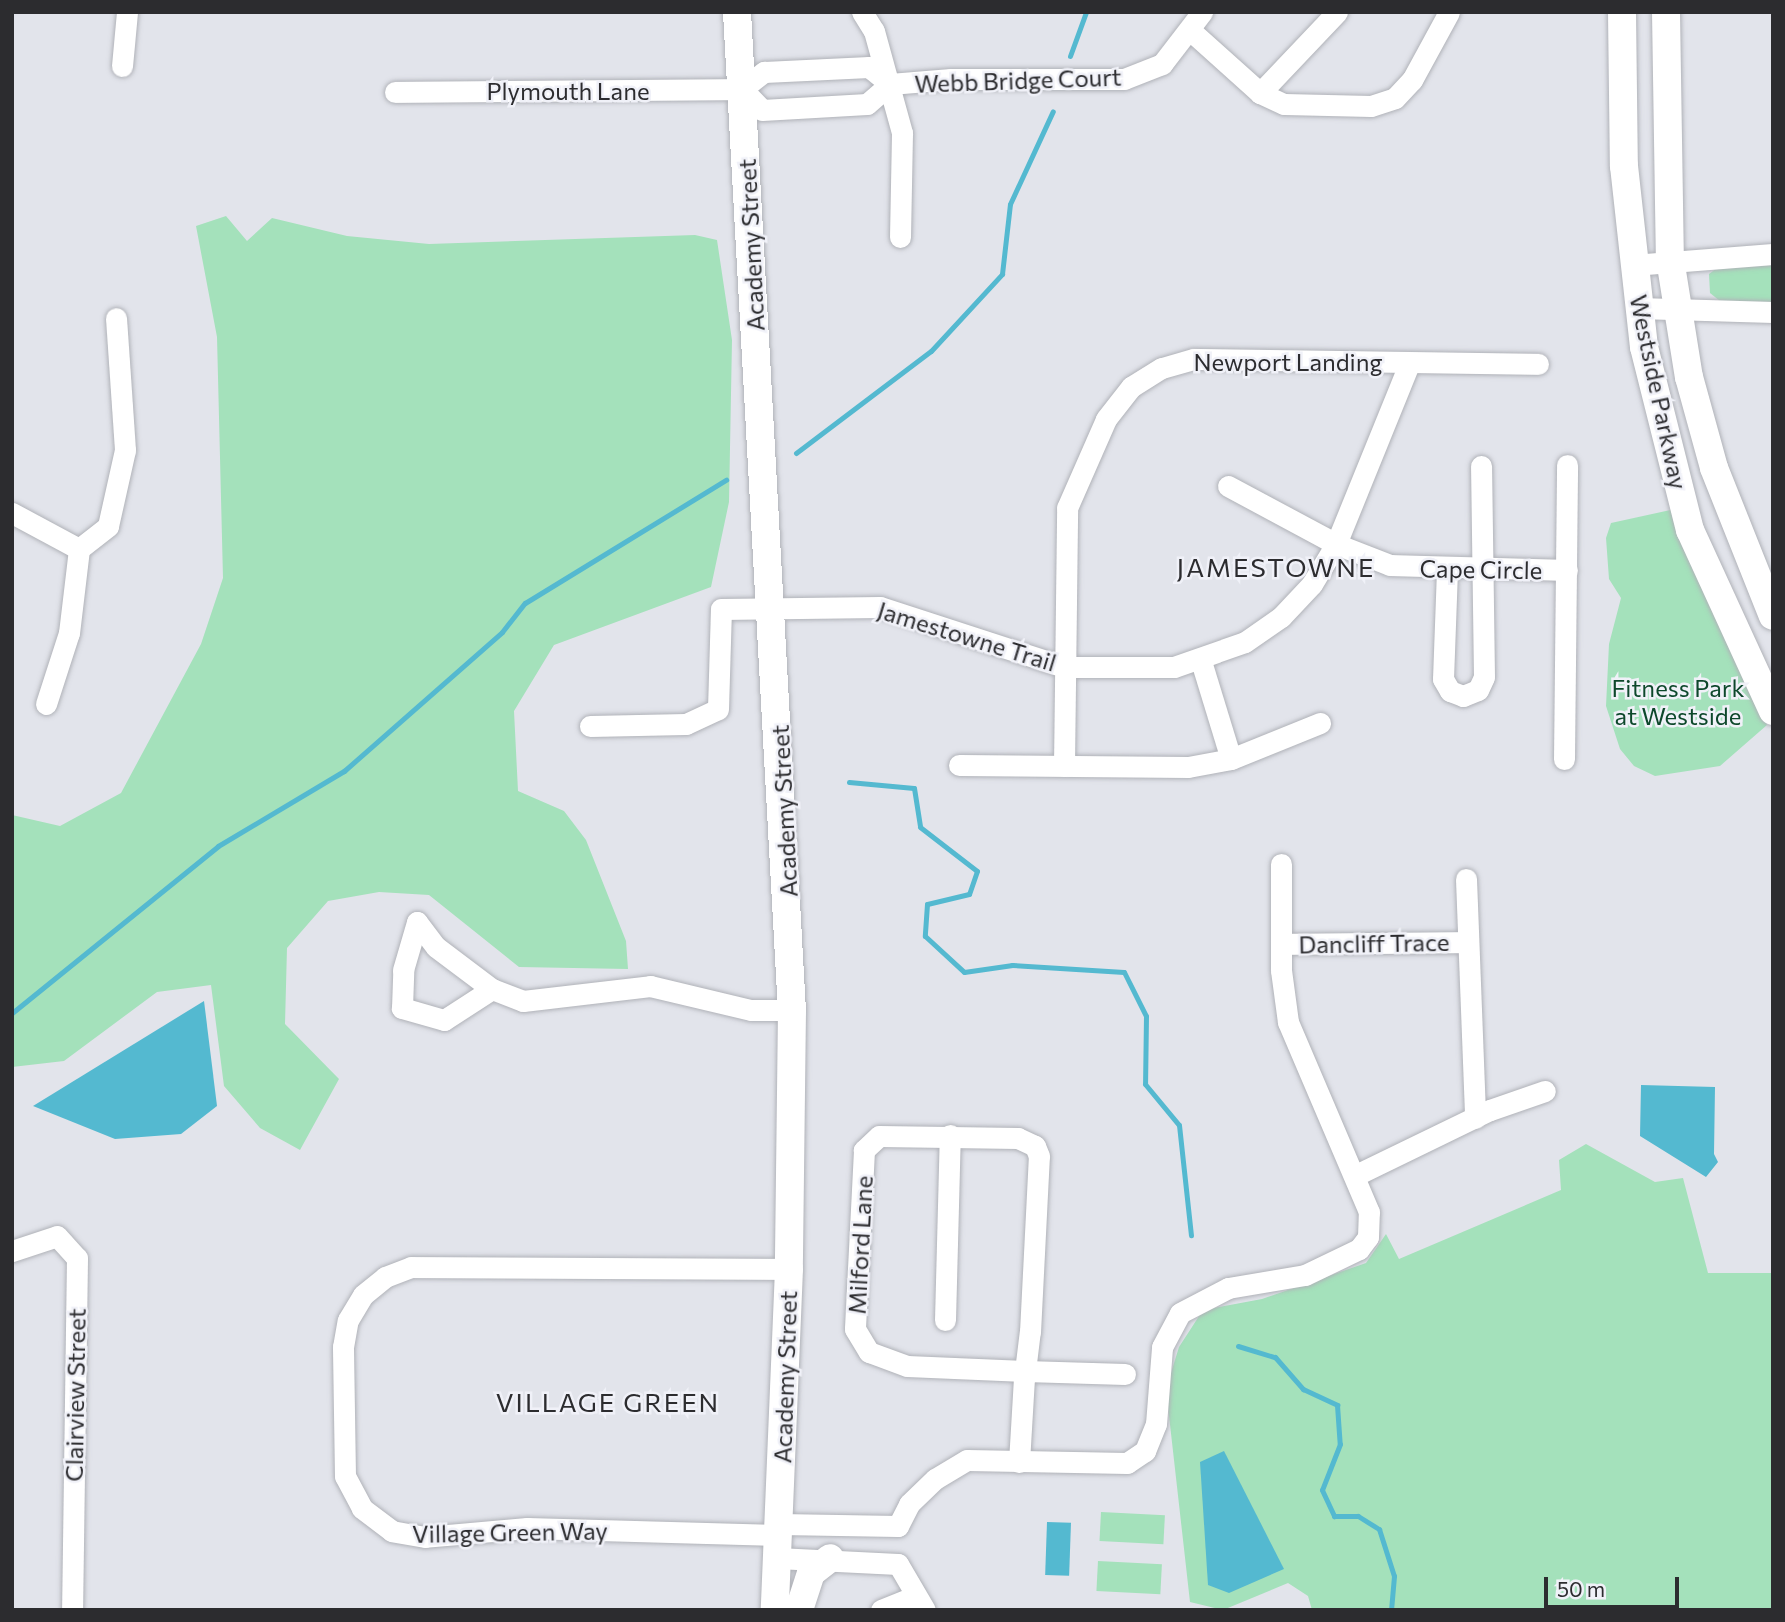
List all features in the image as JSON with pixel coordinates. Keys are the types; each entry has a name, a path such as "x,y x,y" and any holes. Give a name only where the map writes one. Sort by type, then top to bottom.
{"street":[{"path":"122,66 127,12"},
{"name":"Academy Street","path":"737,12 773,607 792,1010 789,1269 775,1610"},
{"path":"862,12 890,84 902,133 900,237"},
{"name":"Webb Bridge Court","path":"890,84 869,67 764,72 742,89 762,110 867,104 890,84 1124,79 1162,64 1191,32 1202,12"},
{"path":"1260,93 1337,12"},
{"path":"1191,32 1260,93 1284,104 1371,106 1395,97 1412,80 1448,12"},
{"name":"Westside Parkway","path":"1622,12 1624,166 1638,307 1690,530 1773,711"},
{"name":"Westside Parkway","path":"1666,12 1670,260 1678,306 1714,468 1773,616"},
{"name":"Plymouth Lane","path":"395,92 742,89"},
{"path":"1633,265 1773,254"},
{"path":"1638,307 1678,306 1773,312"},
{"path":"46,704 69,633 79,549 108,526 125,450 116,318"},
{"name":"Newport Landing","path":"1064,766 1067,508 1106,419 1131,387 1162,368 1194,359 1538,364"},
{"name":"Jamestowne Trail","path":"590,726 704,720 718,709 722,685 720,609 880,607 1065,667 1148,669 1200,661 1245,642 1281,617 1312,584 1336,544 1409,362"},
{"path":"1567,465 1567,570"},
{"path":"1447,570 1443,679 1450,691 1463,696 1478,690 1484,677 1481,466"},
{"name":"Cape Circle","path":"1228,486 1336,544 1390,565 1447,570 1567,570 1564,759"},
{"path":"12,513 79,549"},
{"path":"1200,661 1231,759"},
{"path":"959,765 1188,767 1231,759 1320,723"},
{"name":"Dancliff Trace","path":"778,1539 898,1526 909,1504 954,1464 1020,1462 1107,1466 1127,1463 1145,1451 1156,1424 1162,1347 1180,1314 1197,1300 1228,1288 1305,1275 1359,1249 1368,1237 1369,1212 1356,1175 1288,1022 1281,944 1280,864"},
{"name":"Dancliff Trace","path":"1466,879 1475,1118"},
{"path":"492,989 444,1020 402,1009 403,970 417,922 436,947 492,989 523,1001 551,1001 598,989 650,986 751,1010 792,1010"},
{"name":"Dancliff Trace","path":"1281,944 1467,942"},
{"path":"1356,1175 1475,1118 1545,1091"},
{"name":"Milford Lane","path":"1020,1462 1025,1371 1039,1156 1026,1140 894,1133 879,1136 864,1150 855,1329 869,1352 907,1366 1025,1371 1125,1374"},
{"path":"945,1321 950,1135"},
{"name":"Clairview Street","path":"12,1251 57,1236 77,1258 72,1610"},
{"name":"Village Green Way","path":"778,1539 527,1528 425,1537 393,1531 362,1508 345,1476 342,1346 348,1320 363,1295 385,1277 411,1268 789,1269"},
{"path":"778,1539 830,1559 898,1564 920,1603 881,1610"},
{"path":"799,1610 811,1573 830,1559"}],"green space":[{"path":"226,216 247,241 272,218 347,236 429,244 695,235 717,240 732,340 729,502 711,587 554,645 514,711 518,791 564,811 586,840 626,941 628,969 519,967 429,895 379,892 328,901 287,948 285,1024 339,1079 300,1150 260,1128 224,1086 211,985 157,992 64,1061 12,1067 12,815 60,826 121,793 201,644 223,578 217,337 196,226"},
{"path":"1773,265 1773,306 1720,301 1710,293 1709,274 1717,268"},
{"name":"Fitness Park at Westside","path":"1675,509 1767,725 1720,766 1655,776 1634,766 1620,749 1606,706 1609,644 1621,598 1609,579 1606,538 1611,523"},
{"path":"1586,1144 1655,1182 1683,1178 1708,1273 1772,1273 1773,1610 1312,1610 1308,1596 1288,1583 1223,1610 1190,1602 1166,1389 1179,1347 1203,1310 1262,1299 1366,1263 1386,1234 1399,1259 1561,1190 1559,1160"},
{"path":"1101,1512 1165,1515 1163,1544 1099,1541"},
{"path":"1098,1561 1162,1564 1160,1594 1096,1591"}],"water":[{"path":"204,1001 217,1106 181,1134 115,1139 33,1106"},
{"path":"1641,1085 1715,1087 1714,1154 1718,1162 1706,1177 1640,1136"},
{"path":"1224,1451 1284,1569 1229,1593 1208,1585 1200,1462"},
{"path":"1047,1522 1071,1523 1069,1576 1045,1575"}],"waterway":[{"path":"1070,56 1086,12"},
{"path":"796,453 931,351 1002,274 1010,204 1053,111"},
{"path":"12,1013 218,846 344,771 502,632 525,603 726,480"},
{"path":"849,782 914,788 920,827 977,871 969,894 927,904 925,936 964,972 1012,965 1124,972 1146,1016 1145,1084 1179,1125 1191,1235"},
{"path":"1238,1346 1275,1357 1303,1389 1337,1405 1340,1444 1322,1490 1334,1516 1358,1516 1379,1529 1394,1576 1391,1610"}],"district":[{"name":"JAMESTOWNE","path":"1276,567"},
{"name":"VILLAGE GREEN","path":"608,1402"}]}
